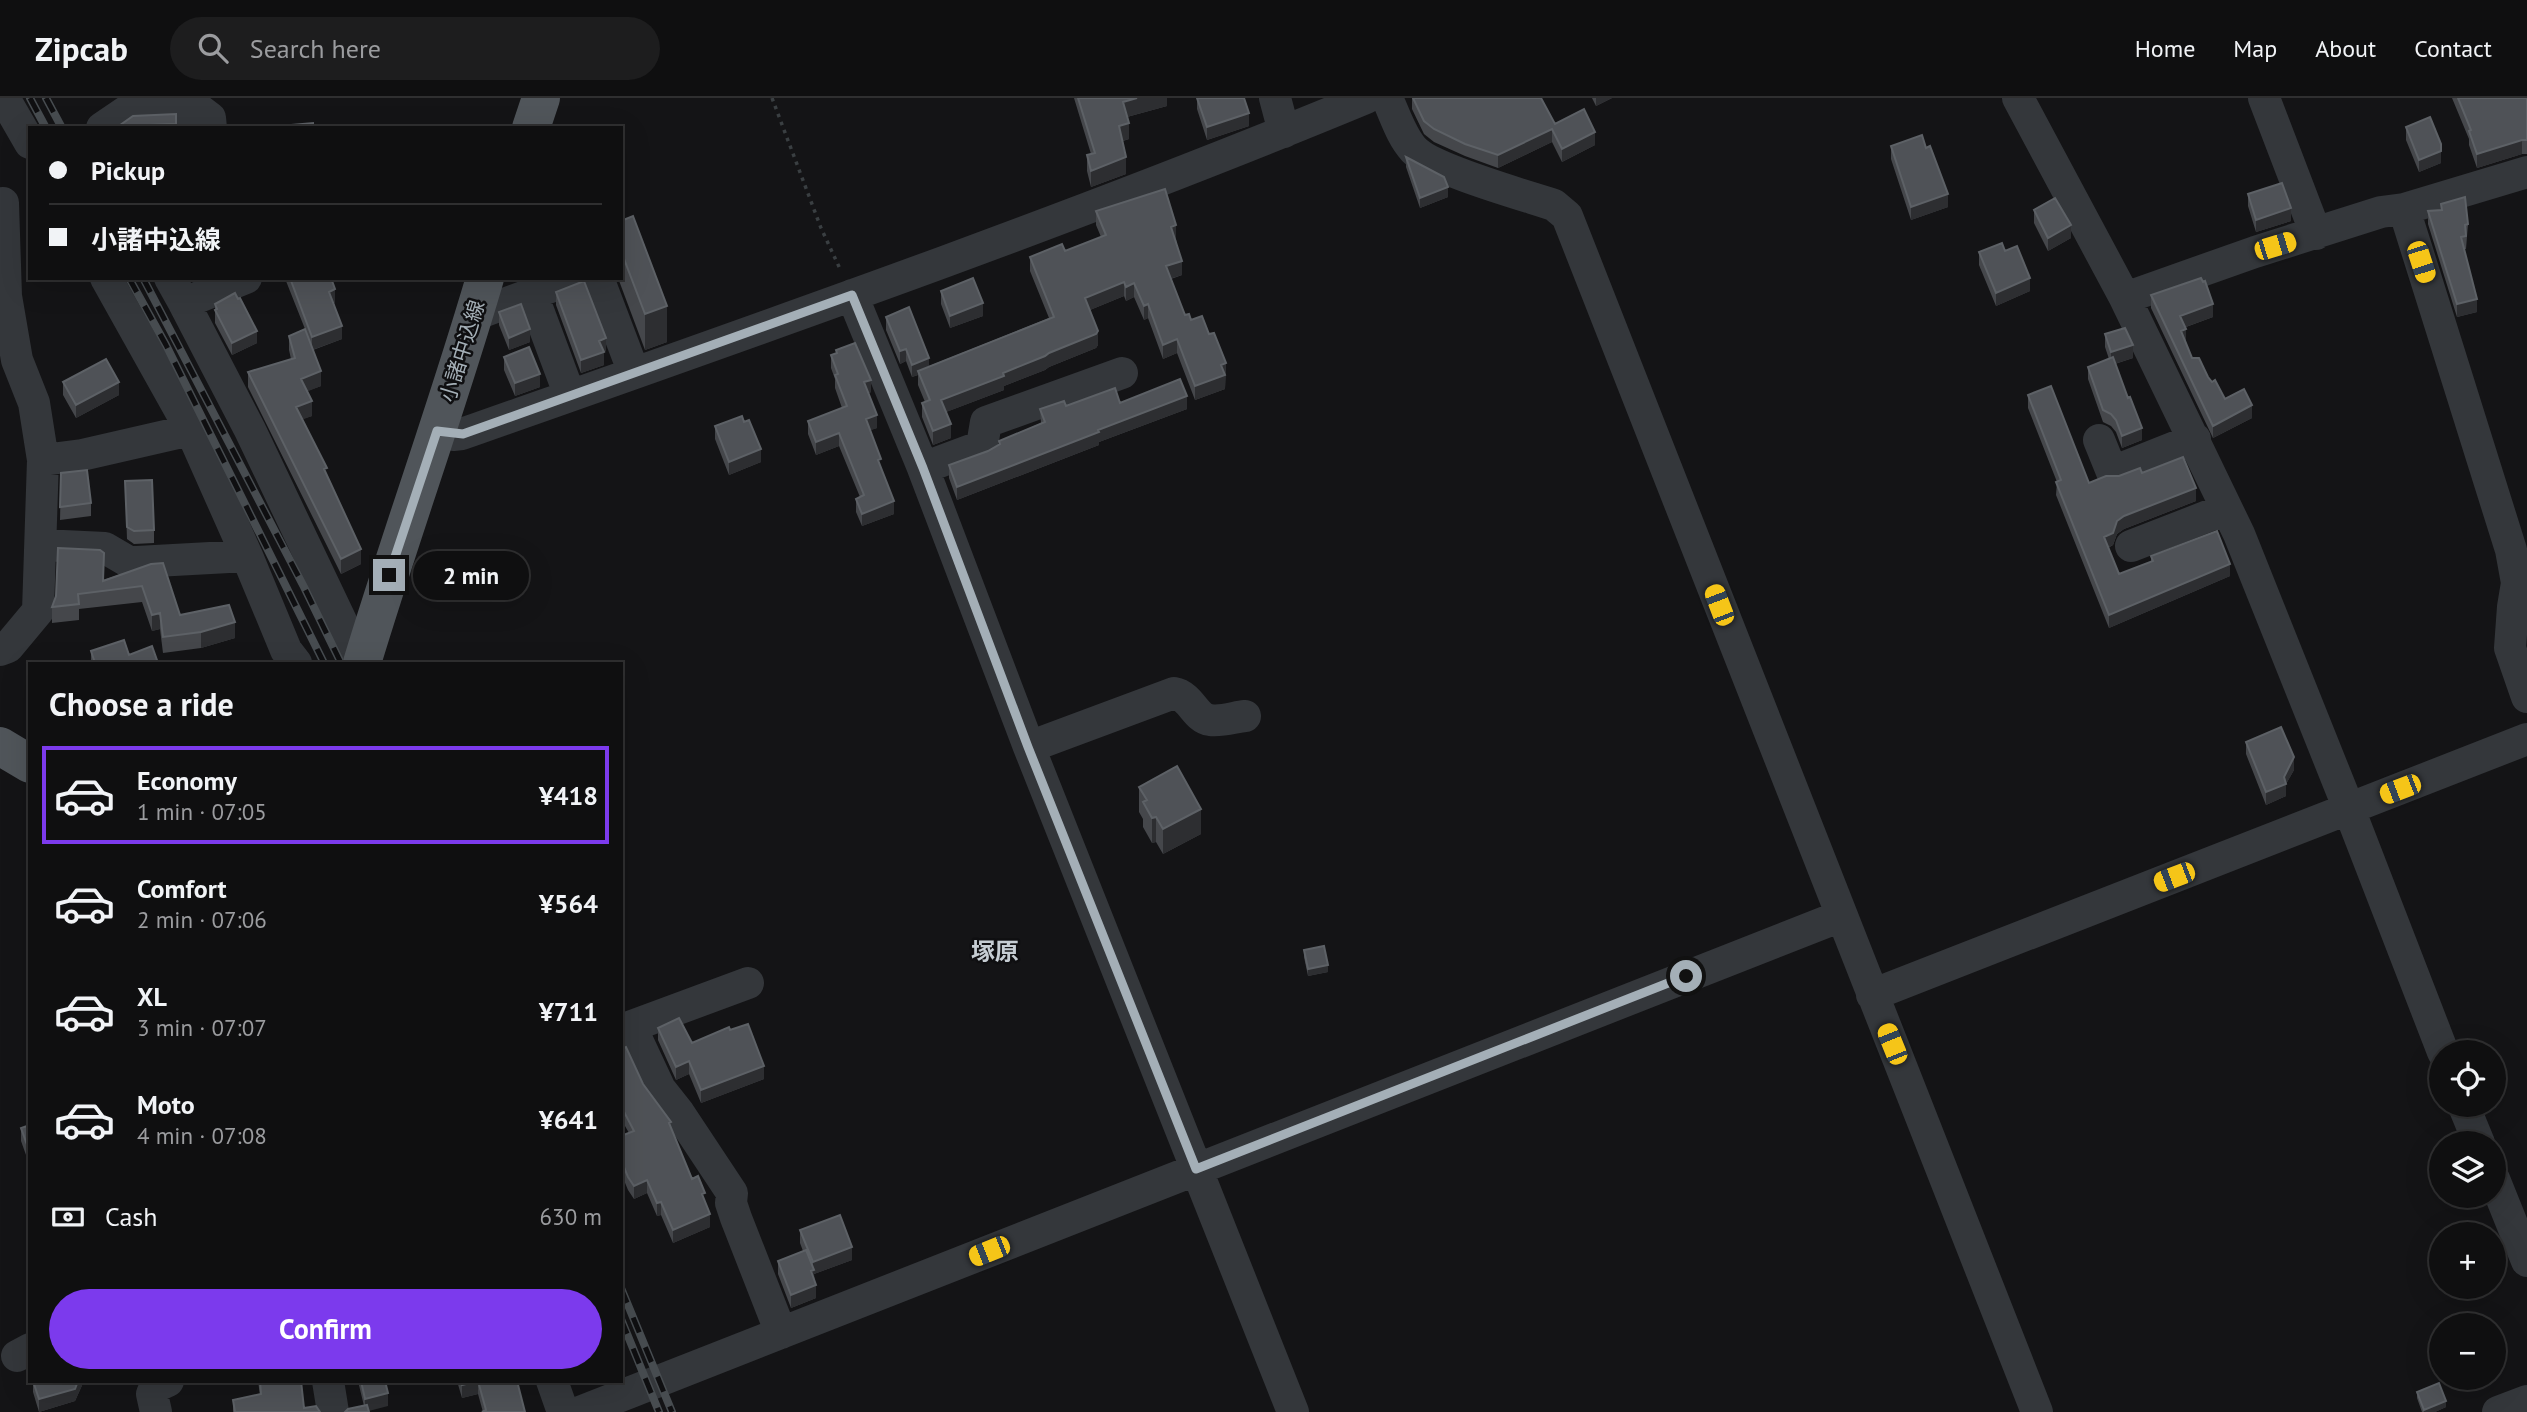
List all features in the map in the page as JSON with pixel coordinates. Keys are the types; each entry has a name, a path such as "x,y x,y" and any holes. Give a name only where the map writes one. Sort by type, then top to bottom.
{"main road":[{"path":"532,126 541,98"},
{"name":"小諸中込線","path":"361,662 484,280"},
{"path":"0,746 28,763"}],"street":[{"path":"4,98 28,140"},
{"path":"1275,98 1284,132"},
{"path":"437,431 463,434 852,295 1173,176 1366,98"},
{"path":"1387,98 1407,141 1416,152 1451,170 1554,205 1567,216 2036,1412"},
{"path":"2018,98 2125,298 2239,534 2438,1040"},
{"path":"2264,98 2316,234"},
{"path":"106,126 127,111 197,108 210,118 211,126"},
{"path":"2125,298 2255,252 2381,212 2404,209 2527,172"},
{"path":"0,650 8,647 38,611 42,545 43,460 34,403 17,360 6,296 11,201"},
{"path":"2404,209 2511,550 2517,583 2512,607 2510,648 2527,697"},
{"path":"107,280 191,430 286,650 295,662"},
{"path":"239,280 177,291 250,430 361,662"},
{"path":"474,315 569,280"},
{"path":"599,280 634,373"},
{"path":"532,293 570,396"},
{"path":"852,295 923,468 1028,747 1293,1412"},
{"path":"923,468 982,446 986,422 1122,373"},
{"path":"43,460 82,455 191,430"},
{"path":"2099,440 2112,472 2195,439"},
{"path":"2131,546 2226,509"},
{"path":"42,545 105,548 129,562 247,556"},
{"path":"1028,747 1174,693 1183,694 1202,716 1210,720 1245,716"},
{"path":"1872,995 2527,738"},
{"path":"580,1412 1841,916"},
{"path":"748,983 626,1028 660,1089 732,1193 731,1203 736,1218 781,1333"},
{"path":"2506,1208 2527,1261"},
{"path":"156,1412 152,1394 155,1387 164,1383"},
{"path":"328,1383 333,1412"},
{"path":"553,1383 563,1412"},
{"path":"2498,1412 2527,1401"}],"path":[{"path":"772,98 821,228 852,295"}],"building":[{"path":"1078,98 1137,98 1123,102 1129,123 1119,126 1126,157 1091,171 1087,155 1095,153"},
{"path":"1197,98 1244,98 1249,113 1207,127"},
{"path":"1413,98 1541,98 1555,124 1584,109 1595,132 1562,149 1552,129 1498,155 1465,144 1434,129 1424,121"},
{"path":"2458,98 2527,98 2527,140 2477,154"},
{"path":"176,114 176,124 119,126 133,116"},
{"path":"2430,117 2441,144 2441,151 2419,160 2406,127"},
{"path":"313,123 313,126 292,125"},
{"path":"1922,135 1926,148 1930,146 1948,194 1911,207 1891,146"},
{"path":"1406,157 1444,177 1448,187 1420,198"},
{"path":"2282,183 2291,208 2256,220 2248,194"},
{"path":"1165,189 1176,225 1171,227 1182,261 1166,266 1185,315 1189,314 1191,320 1202,316 1209,334 1214,333 1226,363 1221,365 1225,375 1195,386 1177,339 1163,345 1148,304 1144,306 1134,283 1126,287 1124,282 1085,298 1098,331 1096,334 1003,373 1004,376 941,400 951,424 933,431 922,403 930,400 918,371 1054,317 1030,257 1062,244 1065,251 1106,235 1096,211"},
{"path":"2465,197 2468,224 2465,225 2466,236 2461,237 2477,299 2457,304 2428,211 2442,210 2441,204"},
{"path":"2055,198 2071,225 2048,238 2034,210"},
{"path":"633,216 667,306 645,314 623,256 623,220"},
{"path":"2002,243 2005,251 2017,246 2030,278 1996,293 1979,252"},
{"path":"973,278 983,303 950,316 941,291"},
{"path":"2201,278 2205,281 2213,304 2180,316 2186,329 2181,331 2192,358 2199,358 2208,377 2212,382 2215,380 2225,399 2244,389 2252,405 2213,426 2151,295"},
{"path":"291,280 332,280 335,289 329,292 342,326 312,337"},
{"path":"584,281 606,338 599,341 604,352 581,360 556,292"},
{"path":"235,293 257,331 232,343 215,310 215,304"},
{"path":"521,304 530,329 509,338 499,312"},
{"path":"909,307 929,358 912,365 906,349 900,351 886,317"},
{"path":"2125,328 2133,345 2111,352 2105,334"},
{"path":"305,329 321,371 301,379 312,401 296,407 327,468 324,469 361,549 341,559 248,372 295,358 289,336"},
{"path":"855,343 871,380 864,382 877,415 866,419 894,501 862,514 856,499 864,495 839,433 816,442 808,421 847,406 835,375 838,374 831,355 837,353 836,350"},
{"path":"529,347 540,374 515,383 504,357"},
{"path":"2113,357 2142,428 2122,436 2116,420 2103,410 2088,367"},
{"path":"106,359 119,382 76,405 63,382"},
{"path":"1180,379 1187,396 957,487 949,465 988,451 1000,444 999,441 1045,422 1040,409 1064,401 1066,406 1115,388 1120,403"},
{"path":"2051,386 2089,483 2140,468 2142,473 2183,457 2196,488 2117,521 2113,533 2104,537 2119,574 2153,561 2151,556 2217,531 2230,564 2109,615 2056,482 2061,480 2028,395"},
{"path":"742,416 744,422 749,420 761,449 729,462 715,426"},
{"path":"87,470 91,503 60,507 61,473"},
{"path":"152,480 154,530 134,531 127,527 125,481"},
{"path":"58,548 100,550 104,553 103,581 151,564 163,563 180,615 229,605 235,622 201,632 163,637 160,613 152,615 142,586 78,594 79,604 52,607 56,596"},
{"path":"124,640 129,655 152,646 158,662 95,662 91,651"},
{"path":"2281,727 2294,757 2284,777 2286,784 2266,792 2246,742"},
{"path":"1177,766 1201,809 1163,829 1156,817 1152,818 1143,802 1147,800 1139,787"},
{"path":"1324,946 1328,965 1308,969 1304,950"},
{"path":"679,1018 692,1043 729,1027 730,1030 748,1024 764,1066 701,1090 689,1061 676,1067 658,1028"},
{"path":"626,1047 643,1084 671,1122 669,1123 692,1179 698,1176 710,1214 673,1230 661,1202 657,1203 647,1180 634,1186 623,1165 623,1135 634,1131 623,1110 623,1048"},
{"path":"28,1126 28,1147 21,1128"},
{"path":"840,1215 852,1247 813,1262 800,1230"},
{"path":"806,1250 814,1270 811,1271 816,1285 791,1295 778,1261"},
{"path":"34,1383 77,1383 75,1389 39,1399"},
{"path":"260,1383 301,1383 304,1408 316,1406 320,1412 235,1412 233,1400 261,1394"},
{"path":"361,1383 386,1383 388,1393 365,1399"},
{"path":"479,1383 518,1383 525,1412 482,1412 486,1410"},
{"path":"2429,1387 2429,1390 2442,1390 2446,1401 2424,1410 2417,1392"},
{"path":"367,1405 369,1412 345,1412 348,1409"}],"railway":[{"path":"30,98 45,126"},
{"path":"46,98 61,126"},
{"path":"130,280 166,345 324,662"},
{"path":"144,280 341,662"},
{"path":"623,1293 672,1412"},
{"path":"623,1324 659,1412"}],"district":[{"name":"塚原","path":"995,951"}],"route":[{"path":"389,575 437,431 453,435 463,434 852,295 923,468 1028,747 1196,1169 1686,976"}]}
